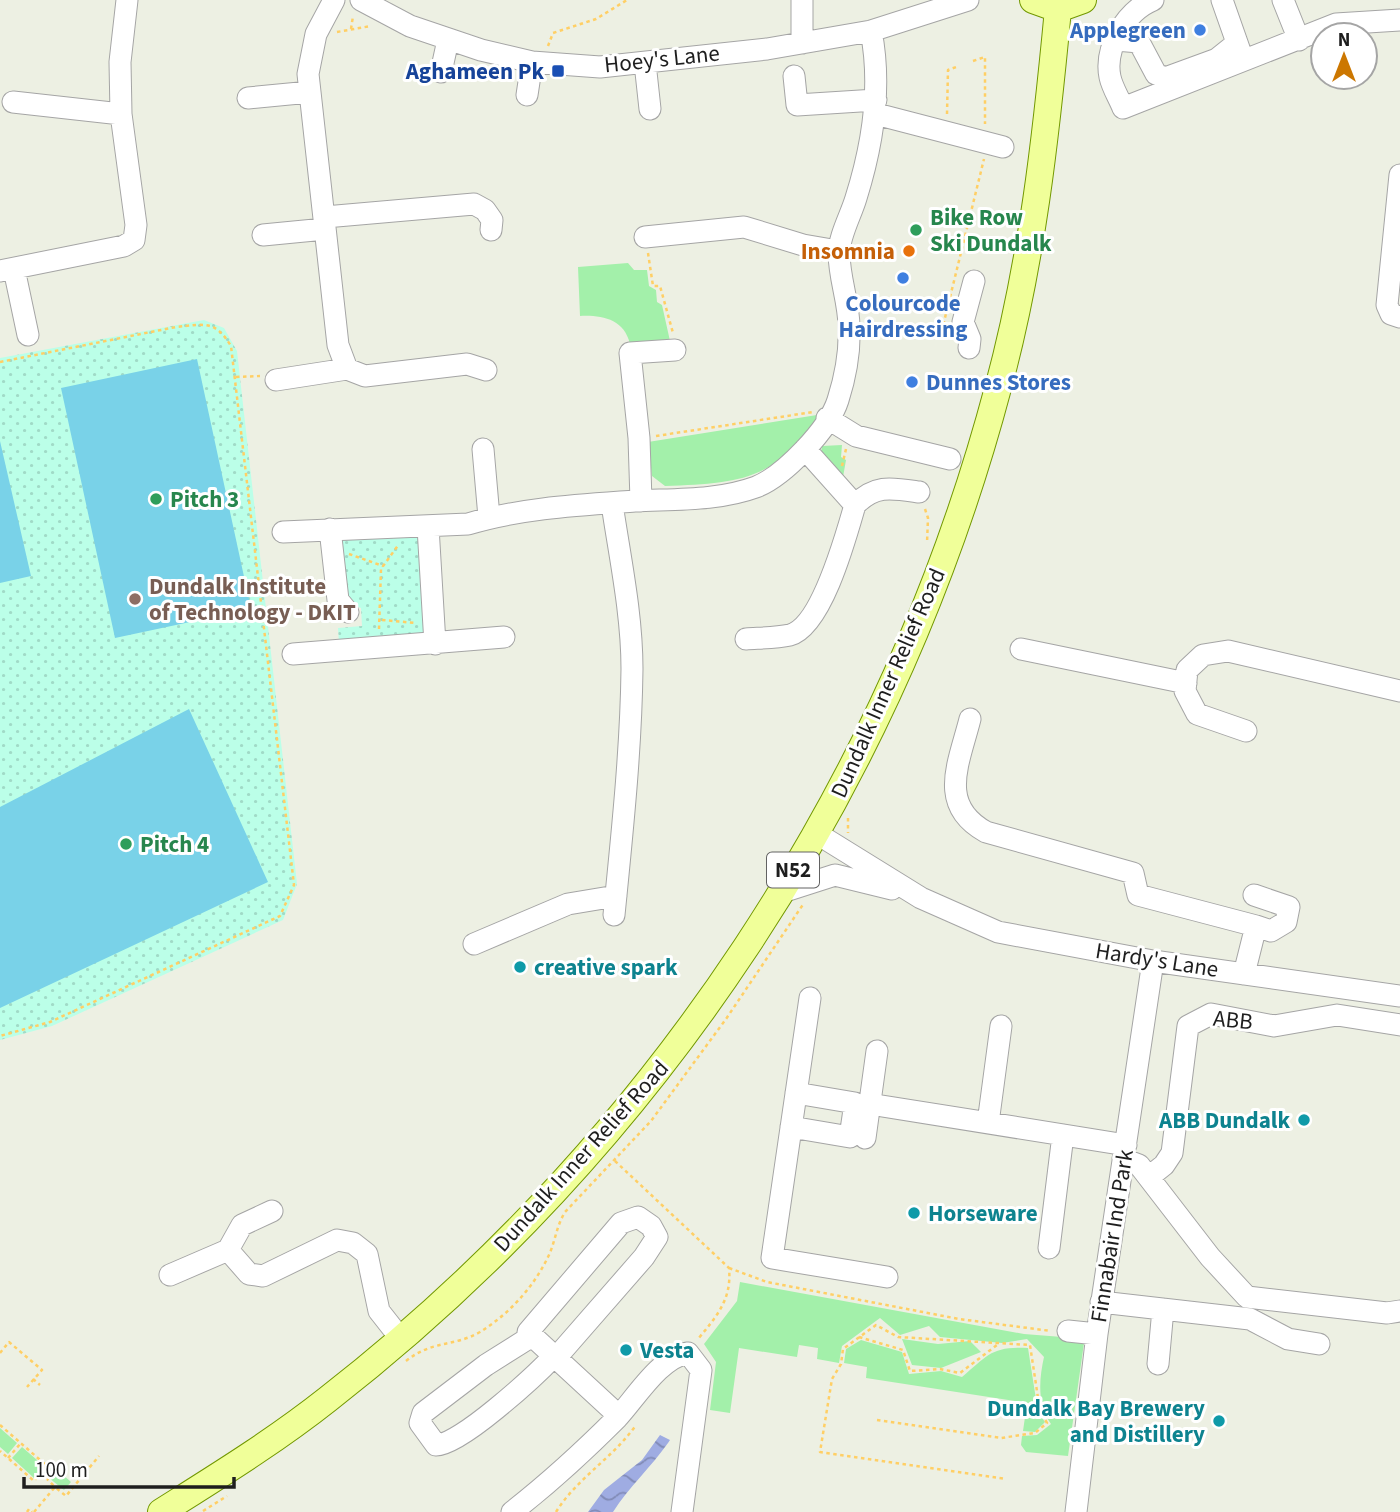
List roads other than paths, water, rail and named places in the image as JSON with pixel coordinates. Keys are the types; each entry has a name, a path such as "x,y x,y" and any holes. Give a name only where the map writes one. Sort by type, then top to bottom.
{"main road":[{"name":"N52","path":"1033,0 1071,4"},
{"name":"Dundalk Inner Relief Road","path":"162,1512 234,1466 326,1401 478,1271 545,1203 632,1104 703,1013 816,834 879,715 912,640 945,558 982,447 1012,331 1031,241 1071,4"}],"street":[{"path":"28,335 7,270 124,246 134,240 136,225 121,114 120,62 127,0"},
{"path":"334,0 315,37 308,60 338,345 347,369"},
{"path":"802,0 802,43"},
{"name":"Hoey's Lane","path":"358,6 447,40 539,63 600,67 802,43 871,31 968,0"},
{"path":"1153,0 1134,14 1116,40 1109,63 1123,108 1240,52"},
{"path":"1222,0 1240,52"},
{"path":"1283,0 1299,40"},
{"path":"1134,14 1156,74 1165,78 1240,52 1299,40 1336,24 1400,20"},
{"path":"283,532 468,524 489,517 576,505 719,495 757,486 798,456 830,414 840,390 849,326 838,251 857,195 876,107 875,51 871,31"},
{"path":"441,72 447,40"},
{"path":"1116,40 1139,42 1144,46"},
{"path":"527,95 539,63"},
{"path":"645,63 650,109"},
{"path":"794,76 797,105 876,107 947,133 993,145"},
{"path":"248,98 310,92"},
{"path":"13,102 121,114"},
{"path":"1399,189 1387,305 1391,314 1400,317"},
{"path":"263,235 325,223 474,204 485,210 492,220 491,230"},
{"path":"645,237 744,227 803,245 838,251"},
{"path":"969,348 970,339 964,321 974,281"},
{"path":"641,501 639,438 629,353 675,350"},
{"path":"276,380 347,369 365,376 467,363 486,370"},
{"path":"830,414 856,436 950,459"},
{"path":"482,449 489,517"},
{"path":"798,456 855,505"},
{"path":"746,639 792,635 809,623 823,599 855,505 867,492 894,488 919,492"},
{"path":"474,944 568,904 615,906 625,799 632,667 628,612 612,504"},
{"path":"428,527 435,644"},
{"path":"330,529 338,600 348,612"},
{"path":"293,653 367,650 504,637"},
{"path":"1021,649 1186,683"},
{"path":"1246,731 1197,714 1185,691 1187,670 1203,655 1228,651 1400,691"},
{"path":"970,719 956,775 955,794 959,810 970,823 986,832 1133,873 1138,894 1271,931 1292,923 1289,907 1254,895"},
{"name":"Hardy's Lane","path":"816,834 921,898 998,932 1153,961 1400,996"},
{"name":"Hardy's Lane","path":"779,893 835,875 921,898"},
{"path":"1244,974 1256,926"},
{"name":"Finnabair Ind Park","path":"1076,1512 1101,1302 1153,961"},
{"path":"810,998 772,1258 887,1277"},
{"name":"ABB","path":"1149,1177 1164,1165 1172,1153 1188,1026 1194,1022 1211,1014 1274,1026 1337,1015 1400,1025"},
{"path":"988,1123 1001,1026"},
{"path":"873,1084 882,1106 871,1140 873,1084 877,1051"},
{"path":"792,1126 850,1137 855,1103 796,1093"},
{"path":"882,1106 1063,1135 1124,1152 1139,1165 1210,1256 1247,1297 1387,1313 1400,1311"},
{"path":"1049,1248 1063,1135"},
{"path":"170,1275 228,1250 242,1225 272,1211"},
{"path":"638,1217 651,1226 657,1237 644,1256 554,1358 534,1378 463,1433 442,1445 436,1445 420,1423 423,1413 530,1334 621,1223 638,1217"},
{"path":"228,1250 249,1274 263,1276 337,1240 361,1248 367,1254 379,1311 401,1339"},
{"path":"1101,1302 1250,1319 1288,1339 1319,1344"},
{"path":"1158,1364 1163,1309"},
{"path":"1068,1331 1097,1334"},
{"path":"530,1334 619,1416"},
{"path":"514,1511 619,1416 633,1395 674,1358 688,1353 701,1370 682,1512"}],"water":[{"path":"660,1435 670,1440 613,1512 588,1512 604,1490 642,1460"}],"place":[{"name":"Applegreen","path":"1200,30"},
{"name":"Aghameen Pk","path":"558,71"},
{"name":"Bike Row Ski Dundalk","path":"916,230"},
{"name":"Insomnia","path":"909,251"},
{"name":"Colourcode Hairdressing","path":"903,278"},
{"name":"Dunnes Stores","path":"912,382"},
{"name":"Pitch 3","path":"156,499"},
{"name":"Dundalk Institute of Technology - DKIT","path":"135,599"},
{"name":"Pitch 4","path":"126,844"},
{"name":"creative spark","path":"520,967"},
{"name":"ABB Dundalk","path":"1304,1120"},
{"name":"Horseware","path":"914,1213"},
{"name":"Vesta","path":"626,1350"},
{"name":"Dundalk Bay Brewery and Distillery","path":"1219,1421"}]}
